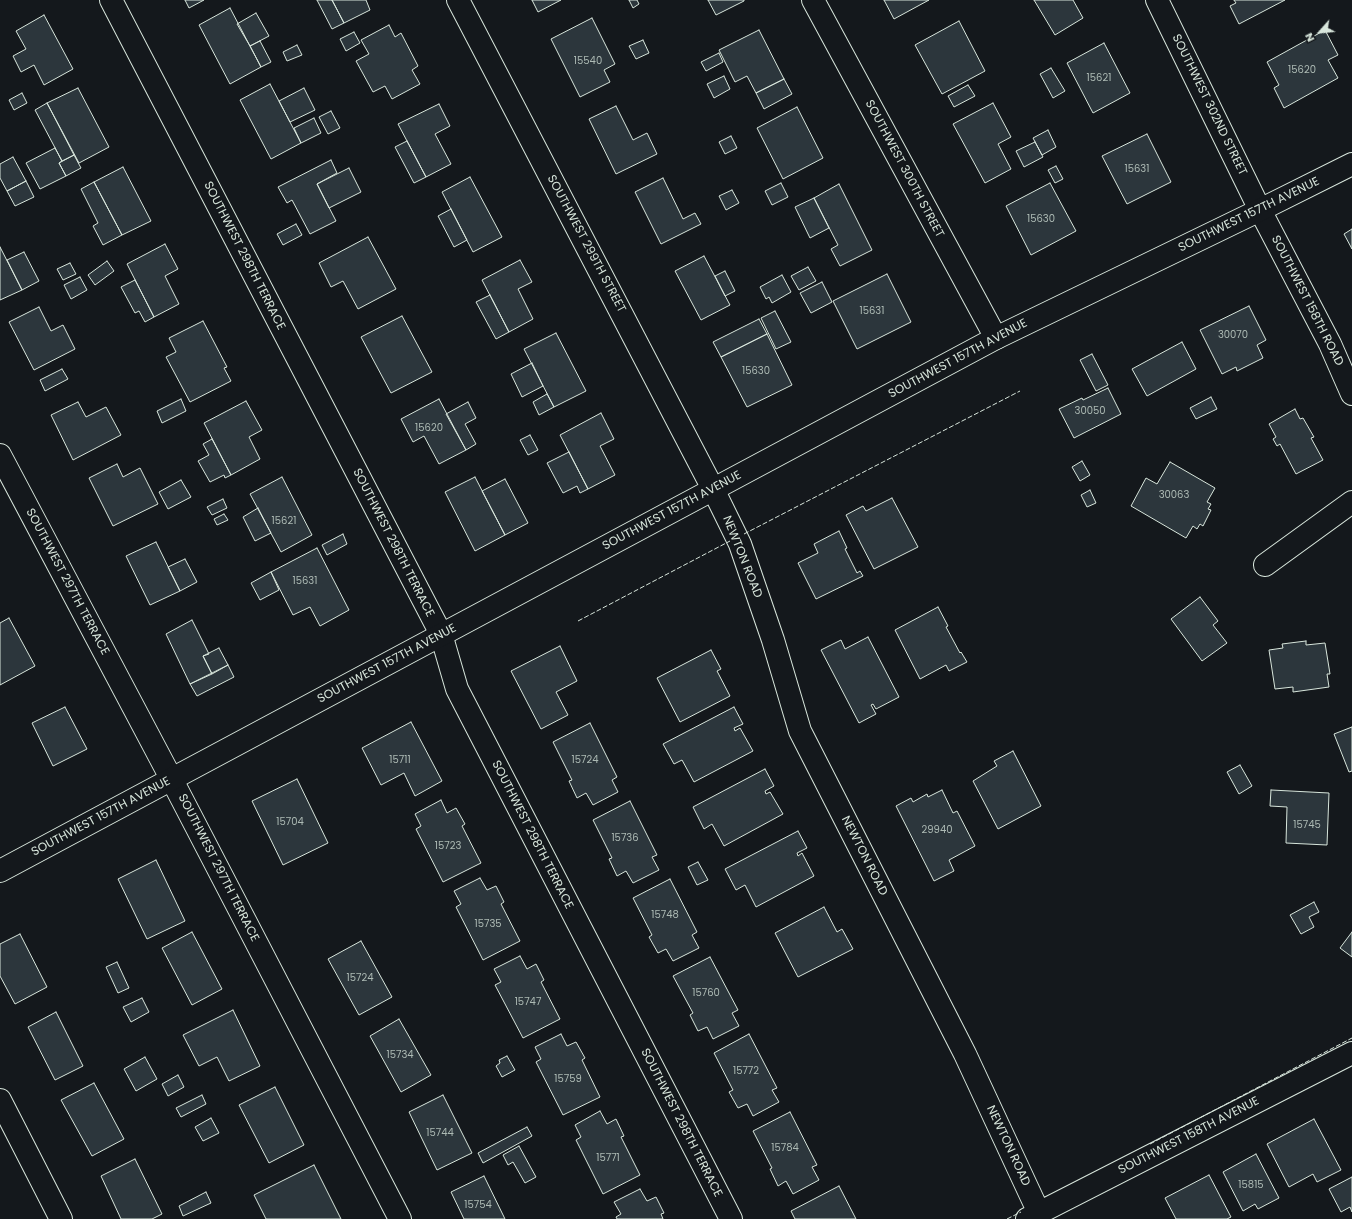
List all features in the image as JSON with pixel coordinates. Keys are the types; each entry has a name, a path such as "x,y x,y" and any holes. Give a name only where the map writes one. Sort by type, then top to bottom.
{"street":[{"name":"SOUTHWEST 298TH TERRACE","path":"111,0 441,634 457,689 731,1219"},
{"name":"SOUTHWEST 299TH STREET","path":"458,0 713,489"},
{"name":"SOUTHWEST 300TH STREET","path":"813,0 996,338"},
{"name":"SOUTHWEST 302ND STREET","path":"1157,0 1260,210"},
{"name":"SOUTHWEST 157TH AVENUE","path":"0,871 996,338 1352,164"},
{"name":"SOUTHWEST 158TH ROAD","path":"1260,210 1330,344 1352,394"},
{"name":"SOUTHWEST 297TH TERRACE","path":"0,455 172,780 400,1219"},
{"name":"NEWTON ROAD","path":"713,489 740,544 773,640 800,732 965,1054 1033,1216"},
{"path":"1265,565 1352,502"},
{"name":"SOUTHWEST 158TH AVENUE","path":"1033,1216 1352,1053"},
{"path":"0,1100 62,1219"}],"building":[{"path":"185,0 204,0 189,8"},
{"path":"317,0 332,0 344,23 332,29"},
{"path":"332,0 366,0 370,10 344,23"},
{"path":"532,0 561,0 538,12"},
{"path":"629,0 637,0 639,4 633,8"},
{"path":"708,0 744,0 744,1 716,15"},
{"path":"884,0 929,0 894,19"},
{"path":"1034,0 1073,0 1083,18 1055,35"},
{"path":"1234,0 1285,0 1239,24 1230,6 1236,3"},
{"path":"230,8 261,67 230,84 199,25"},
{"path":"256,13 269,36 250,46 237,24"},
{"path":"44,15 73,69 44,85 34,65 21,72 13,56 26,49 16,31"},
{"path":"592,18 615,64 604,70 610,82 580,97 551,39"},
{"path":"959,21 985,71 942,94 915,45"},
{"path":"389,25 395,37 401,33 418,66 412,70 420,84 392,99 385,86 373,92 356,61 369,54 361,40"},
{"path":"759,30 784,79 756,93 747,76 735,82 719,50"},
{"path":"1325,30 1338,55 1328,60 1338,78 1284,108 1274,88 1279,85 1267,62"},
{"path":"354,32 360,43 346,51 340,39"},
{"path":"643,40 649,53 636,59 629,46"},
{"path":"260,41 271,62 261,67 250,46"},
{"path":"1104,43 1130,93 1093,113 1067,63"},
{"path":"297,45 302,55 287,61 283,52"},
{"path":"719,53 723,62 706,71 701,62"},
{"path":"1051,68 1065,91 1053,98 1040,74"},
{"path":"724,76 730,89 714,98 707,84"},
{"path":"784,79 792,94 764,109 756,93"},
{"path":"270,84 301,143 271,159 240,100"},
{"path":"968,85 975,96 954,107 948,96"},
{"path":"78,88 109,147 79,163 47,103"},
{"path":"304,88 315,110 290,122 279,101"},
{"path":"22,93 27,103 14,110 9,100"},
{"path":"47,103 74,155 62,161 35,110"},
{"path":"993,103 1011,137 998,144 1011,169 985,183 953,124"},
{"path":"439,104 450,126 435,134 451,164 426,177 398,124"},
{"path":"616,106 633,140 647,133 657,154 616,174 589,119"},
{"path":"797,107 823,158 783,179 757,128"},
{"path":"331,111 340,128 328,134 319,117"},
{"path":"314,118 321,133 301,143 294,128"},
{"path":"1048,130 1056,147 1042,155 1033,138"},
{"path":"1147,134 1171,182 1127,204 1102,156"},
{"path":"731,136 737,148 725,154 719,142"},
{"path":"407,141 426,177 414,183 395,147"},
{"path":"1035,142 1043,157 1024,167 1016,151"},
{"path":"55,148 62,161 59,163 66,176 40,189 26,163"},
{"path":"74,155 81,168 66,176 59,163"},
{"path":"13,157 26,181 7,191 0,178 0,164"},
{"path":"331,160 337,173 317,184 336,221 310,234 292,200 287,203 278,187"},
{"path":"1056,166 1063,179 1055,183 1048,170"},
{"path":"123,167 151,221 122,235 94,182"},
{"path":"349,168 361,192 329,208 317,184"},
{"path":"470,177 502,237 473,252 442,192"},
{"path":"663,178 683,219 695,213 701,224 661,244 635,192"},
{"path":"26,181 34,197 15,206 7,191"},
{"path":"94,182 122,235 103,245 93,226 98,223 81,189"},
{"path":"781,183 788,197 772,205 765,191"},
{"path":"1050,183 1076,231 1031,255 1006,206"},
{"path":"839,184 872,250 840,266 831,249 838,245 814,198"},
{"path":"732,190 739,203 726,210 719,196"},
{"path":"814,198 829,228 810,238 795,207"},
{"path":"451,209 467,240 454,247 438,216"},
{"path":"296,224 302,235 283,245 277,234"},
{"path":"1352,229 1352,249 1344,234"},
{"path":"368,237 396,289 358,309 343,281 331,287 319,263"},
{"path":"165,244 178,269 165,276 179,304 154,317 127,264"},
{"path":"0,247 22,290 0,300"},
{"path":"24,252 39,281 22,290 7,260"},
{"path":"704,256 730,305 701,320 675,271"},
{"path":"520,260 532,282 518,289 533,319 509,332 482,280"},
{"path":"107,261 114,271 95,285 88,275"},
{"path":"70,263 76,274 63,280 57,269"},
{"path":"808,267 816,281 799,290 791,276"},
{"path":"725,271 735,291 725,296 715,276"},
{"path":"887,274 911,322 857,349 833,301"},
{"path":"782,275 791,292 772,303 769,297 766,299 760,287"},
{"path":"80,277 87,290 71,299 64,285"},
{"path":"135,280 154,317 145,322 139,311 135,313 121,287"},
{"path":"822,282 832,302 811,313 800,293"},
{"path":"490,295 509,332 496,339 476,302"},
{"path":"1249,306 1266,340 1257,345 1263,358 1237,371 1236,367 1222,374 1200,330"},
{"path":"39,307 51,331 63,325 75,349 34,370 9,322"},
{"path":"775,311 791,342 776,349 761,318"},
{"path":"402,316 432,372 391,393 361,337"},
{"path":"759,319 767,334 721,357 713,342"},
{"path":"203,321 227,367 224,368 231,381 190,402 166,357 176,352 169,338"},
{"path":"556,333 586,391 554,407 524,349"},
{"path":"767,334 792,385 747,407 721,357"},
{"path":"1182,342 1196,369 1147,396 1132,369"},
{"path":"1092,354 1108,385 1096,391 1080,360"},
{"path":"532,363 543,386 522,397 511,374"},
{"path":"62,369 68,379 45,391 40,380"},
{"path":"1108,388 1121,414 1074,438 1059,409"},
{"path":"547,394 554,407 539,415 533,402"},
{"path":"1211,397 1217,409 1196,419 1190,408"},
{"path":"181,399 186,411 162,423 157,411"},
{"path":"439,399 466,450 439,464 424,436 413,442 401,419"},
{"path":"246,401 262,430 249,437 260,459 231,475 204,423"},
{"path":"78,402 86,417 106,407 121,435 73,460 51,415"},
{"path":"468,402 476,418 465,424 476,444 466,450 446,414"},
{"path":"1295,409 1300,419 1303,418 1314,437 1311,438 1323,460 1296,474 1280,444 1277,446 1273,439 1276,437 1269,424"},
{"path":"601,413 614,439 600,446 615,475 588,489 560,435"},
{"path":"530,435 538,450 528,455 520,440"},
{"path":"212,439 231,475 225,478 224,475 210,482 198,461 209,455 203,444"},
{"path":"569,452 588,489 580,493 577,486 563,493 547,463"},
{"path":"1082,461 1090,475 1080,481 1072,467"},
{"path":"1170,462 1215,488 1207,502 1211,504 1208,509 1211,510 1203,526 1200,524 1197,529 1193,526 1186,538 1131,506 1146,478 1157,484"},
{"path":"117,464 123,477 140,468 158,504 113,526 89,478"},
{"path":"282,477 312,535 281,552 250,494"},
{"path":"475,477 505,535 475,551 445,492"},
{"path":"505,479 528,523 505,535 482,491"},
{"path":"181,480 191,497 168,509 159,492"},
{"path":"1090,490 1096,503 1087,507 1081,495"},
{"path":"892,498 918,547 874,569 846,515 863,506 866,511"},
{"path":"223,499 227,508 212,515 207,507"},
{"path":"258,508 271,533 255,541 243,517"},
{"path":"224,514 228,520 217,525 214,519"},
{"path":"839,531 847,548 845,549 857,573 860,571 863,576 816,599 798,563 818,553 814,544"},
{"path":"343,534 347,544 327,555 322,545"},
{"path":"156,542 180,591 150,605 126,556"},
{"path":"317,548 349,610 320,626 310,607 293,615 271,572"},
{"path":"185,559 197,582 180,591 168,567"},
{"path":"271,572 279,590 260,600 251,583"},
{"path":"1200,597 1218,621 1213,625 1227,643 1202,661 1171,619"},
{"path":"938,607 948,626 946,627 960,653 961,652 967,662 949,671 946,665 920,679 895,630"},
{"path":"9,618 35,666 0,685 0,623"},
{"path":"192,620 209,654 203,656 212,674 190,684 166,634"},
{"path":"868,637 899,697 876,709 873,704 871,705 876,714 859,723 821,650 841,640 845,649"},
{"path":"1306,641 1306,645 1325,643 1330,674 1327,674 1329,687 1293,692 1293,687 1275,689 1269,650 1283,648 1282,644"},
{"path":"560,646 577,681 556,692 568,715 541,729 511,671"},
{"path":"219,648 228,665 212,674 203,656"},
{"path":"711,650 721,669 717,671 730,696 680,722 657,678"},
{"path":"228,665 234,677 197,696 190,684"},
{"path":"65,707 87,749 53,766 32,723"},
{"path":"734,707 743,724 734,728 735,731 740,728 753,751 694,782 682,760 674,764 663,744"},
{"path":"411,722 442,781 415,796 404,773 381,785 362,748"},
{"path":"590,723 617,777 612,780 618,792 593,805 586,793 577,798 569,781 572,780 553,742"},
{"path":"1352,727 1352,771 1349,772 1334,734"},
{"path":"1013,751 1041,806 998,829 973,781 997,766 994,761"},
{"path":"1240,765 1252,786 1239,794 1227,772"},
{"path":"765,769 774,786 765,791 766,794 770,792 783,814 724,846 712,824 704,829 693,807"},
{"path":"297,779 328,843 283,865 252,801"},
{"path":"942,790 953,813 957,811 975,846 949,860 954,871 934,881 896,806 911,798 913,802 927,794 928,797"},
{"path":"1271,790 1329,793 1327,845 1286,843 1287,807 1270,806"},
{"path":"441,800 447,813 456,808 465,824 462,826 481,863 443,882 416,829 421,826 415,814"},
{"path":"630,801 657,855 652,857 659,870 633,883 626,871 617,876 609,859 612,858 593,820"},
{"path":"798,831 807,848 797,853 798,856 802,853 814,876 756,907 745,885 736,890 725,869"},
{"path":"156,860 185,921 147,939 118,879"},
{"path":"698,862 708,880 697,885 688,867"},
{"path":"480,878 487,890 496,886 504,902 501,904 520,941 483,960 456,907 461,904 454,891"},
{"path":"670,879 697,932 692,935 699,948 673,961 666,949 658,953 649,937 652,935 633,898"},
{"path":"1314,902 1319,912 1309,917 1314,927 1301,934 1290,915"},
{"path":"824,907 837,932 842,929 853,949 798,977 775,933"},
{"path":"192,932 222,989 192,1005 162,948"},
{"path":"1352,932 1352,957 1340,948"},
{"path":"20,934 47,987 15,1004 0,976 0,944"},
{"path":"361,941 392,997 359,1015 328,959"},
{"path":"520,956 527,969 536,964 544,980 541,982 560,1019 523,1038 495,985 501,982 494,969"},
{"path":"710,957 738,1010 732,1013 739,1026 713,1039 707,1027 698,1031 690,1015 693,1013 673,976"},
{"path":"117,962 129,988 118,993 106,967"},
{"path":"142,998 149,1012 131,1022 123,1007"},
{"path":"233,1010 260,1066 229,1081 217,1057 199,1066 183,1035"},
{"path":"56,1012 83,1066 55,1080 28,1027"},
{"path":"399,1019 431,1075 401,1092 370,1036"},
{"path":"561,1034 567,1046 576,1042 585,1058 582,1060 600,1097 563,1115 536,1062 541,1059 535,1047"},
{"path":"749,1034 777,1088 772,1090 779,1102 753,1116 747,1104 738,1108 729,1092 733,1090 714,1053"},
{"path":"507,1056 515,1070 502,1077 496,1066 500,1063 499,1060"},
{"path":"145,1057 157,1079 136,1091 124,1069"},
{"path":"178,1075 184,1087 168,1096 162,1084"},
{"path":"94,1083 124,1139 92,1156 61,1100"},
{"path":"275,1087 304,1145 269,1163 239,1105"},
{"path":"202,1095 206,1104 181,1117 176,1108"},
{"path":"443,1095 472,1153 437,1170 409,1112"},
{"path":"600,1111 607,1124 616,1119 624,1136 621,1137 640,1175 603,1194 576,1140 581,1137 575,1125"},
{"path":"790,1112 817,1165 812,1167 819,1180 793,1194 786,1181 778,1186 770,1169 772,1168 753,1131"},
{"path":"211,1118 219,1133 203,1141 195,1127"},
{"path":"1314,1119 1341,1170 1317,1182 1313,1174 1289,1187 1267,1144"},
{"path":"527,1127 532,1136 483,1163 478,1153"},
{"path":"519,1146 536,1177 525,1183 513,1162 508,1165 503,1155"},
{"path":"1256,1154 1279,1198 1258,1209 1255,1204 1243,1211 1223,1172"},
{"path":"135,1159 162,1214 152,1219 121,1219 101,1176"},
{"path":"314,1165 341,1219 266,1219 254,1195"},
{"path":"1209,1175 1231,1217 1227,1219 1176,1219 1165,1198"},
{"path":"484,1176 505,1219 464,1219 451,1192"},
{"path":"1352,1177 1352,1212 1350,1207 1341,1212 1329,1189"},
{"path":"839,1186 856,1219 795,1219 791,1211"},
{"path":"640,1189 647,1201 656,1197 664,1213 661,1214 663,1219 617,1219 616,1217 621,1214 614,1202"},
{"path":"206,1192 211,1203 183,1216 179,1206"}],"fence":[{"path":"744,534 1020,391"},
{"path":"578,621 730,541"},
{"path":"1150,1144 1352,1038"},
{"path":"1007,1219 1021,1212"}]}
